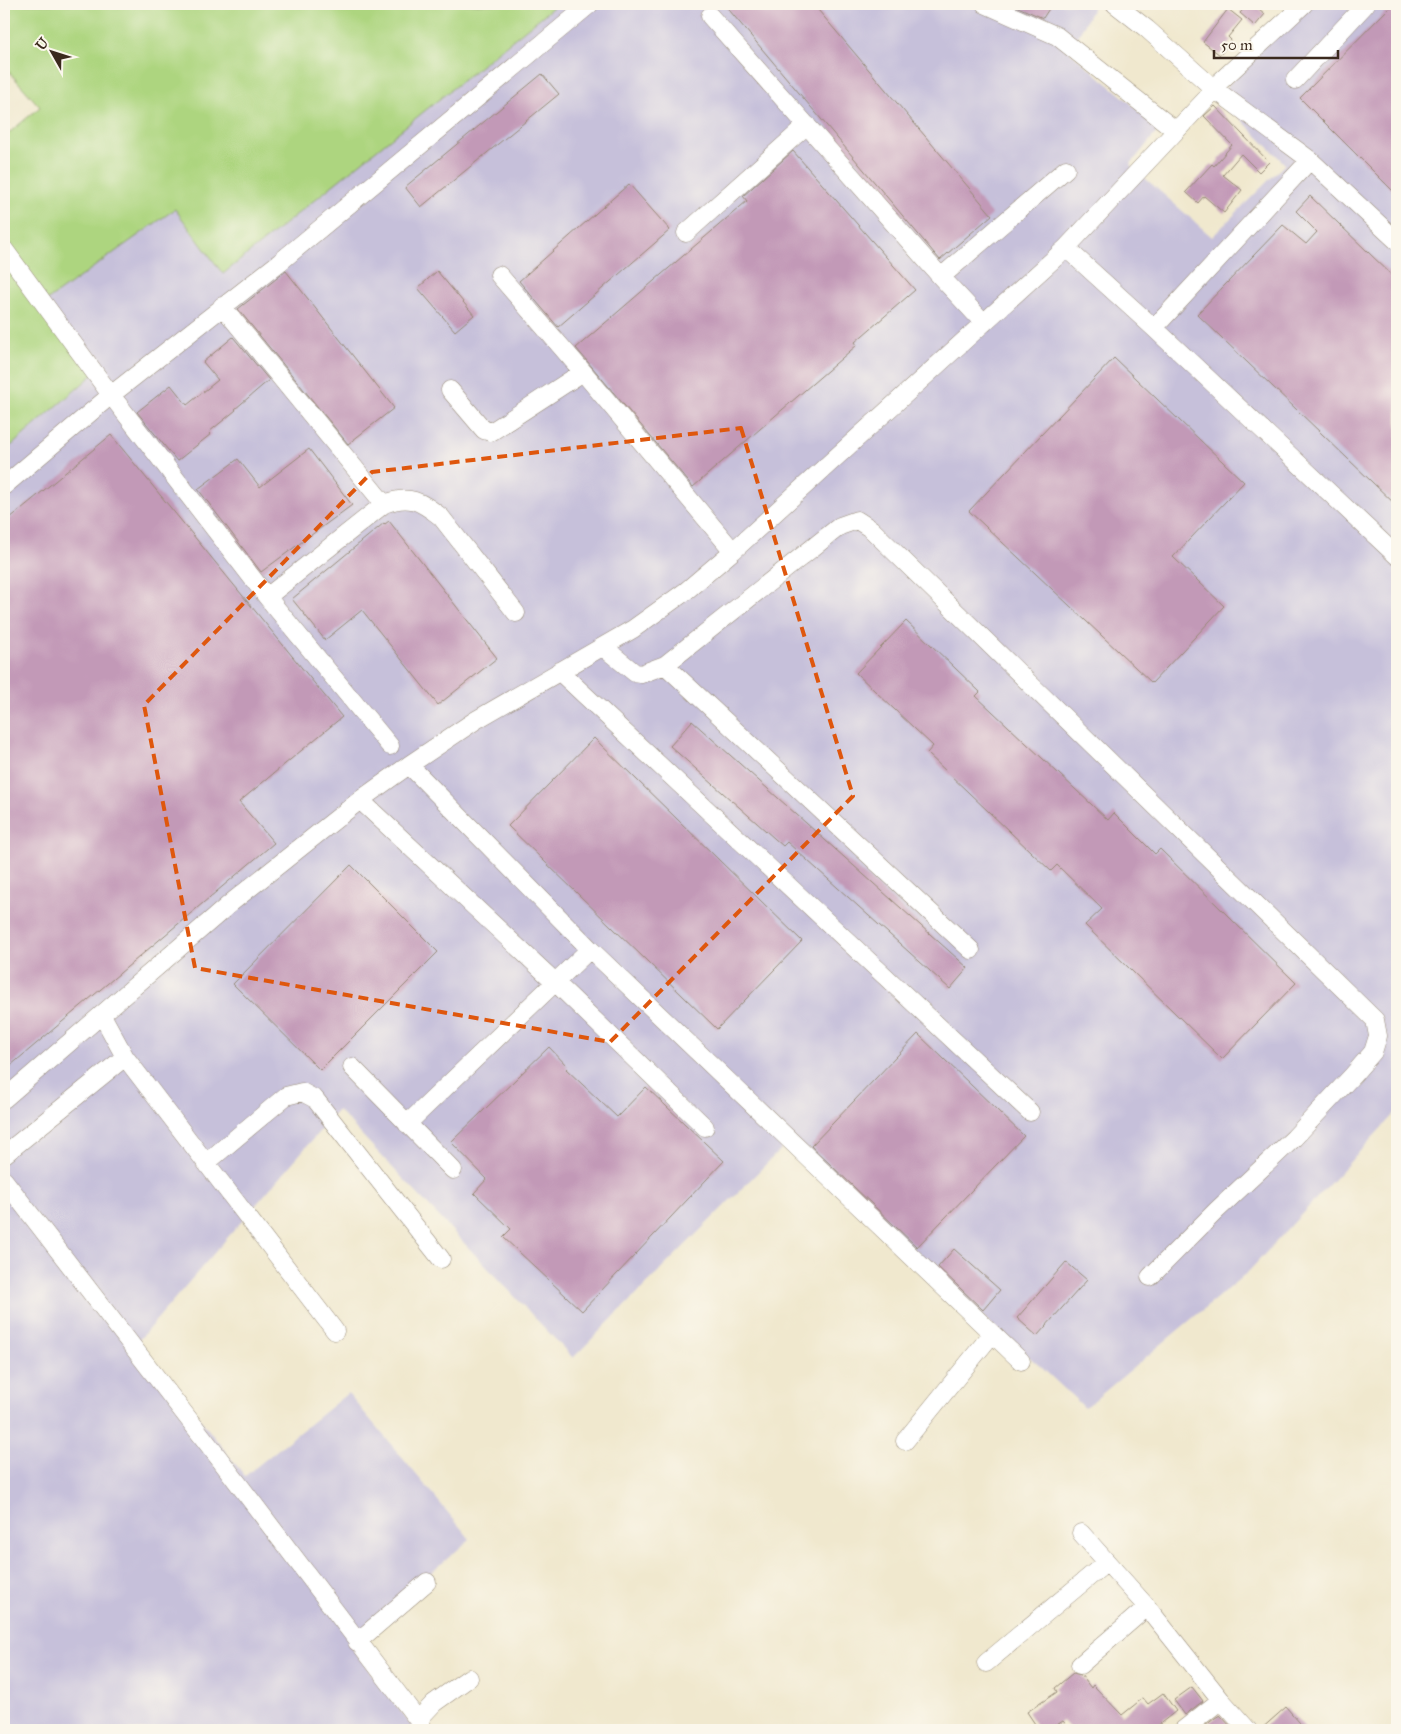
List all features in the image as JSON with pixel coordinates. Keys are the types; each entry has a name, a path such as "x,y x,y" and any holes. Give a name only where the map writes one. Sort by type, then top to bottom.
{"street":[{"path":"4,486 111,394 280,262 590,4"},
{"path":"985,4 1057,36 1175,130"},
{"path":"1114,4 1147,29 1213,88 1310,160 1397,241"},
{"path":"4,1100 232,902 360,800 409,764 476,720 633,629 686,590 733,551 1066,248 1207,98 1213,88 1304,4"},
{"path":"1295,80 1366,4"},
{"path":"710,16 984,323"},
{"path":"686,233 806,125"},
{"path":"1154,328 1310,160"},
{"path":"941,277 1066,169"},
{"path":"1066,248 1397,556"},
{"path":"4,249 111,394 267,596 390,746"},
{"path":"499,275 733,551"},
{"path":"222,306 384,504"},
{"path":"450,390 484,430 491,432 583,372"},
{"path":"267,596 384,504 397,499 414,499 441,517 516,613"},
{"path":"603,647 635,673 641,674 665,665 840,526 857,520 872,529 1374,1020 1378,1036 1373,1052 1353,1075 1294,1138 1221,1206 1150,1277"},
{"path":"665,665 971,950"},
{"path":"559,671 1030,1112"},
{"path":"409,764 590,949 1021,1361"},
{"path":"360,800 555,982 706,1127"},
{"path":"407,1124 590,949"},
{"path":"102,1015 125,1057 335,1331"},
{"path":"5,1154 125,1057"},
{"path":"352,1067 453,1170"},
{"path":"206,1163 286,1096 302,1092 315,1099 441,1259"},
{"path":"4,1180 218,1457 421,1725 434,1703 470,1678"},
{"path":"905,1441 992,1334"},
{"path":"1081,1533 1147,1607 1221,1700 1248,1730"},
{"path":"986,1663 1107,1562"},
{"path":"357,1642 427,1582"},
{"path":"1080,1666 1147,1607"},
{"path":"1183,1730 1221,1700"}],"highlighted area":[{"path":"741,428 853,796 610,1042 195,968 144,705 372,472"}],"shaded area":[{"path":"557,4 1095,4 1070,52 1160,128 1130,165 1212,237 1285,164 1218,96 1302,4 1397,4 1397,1111 1249,1271 1085,1408 1042,1368 783,1147 573,1358 338,1110 138,1341 245,1476 348,1393 470,1539 349,1644 415,1730 4,1730 4,452 96,372 45,302 175,209 223,273"}],"green space":[{"path":"4,4 557,4 223,274 175,209 45,302 96,372 4,452 4,137 40,107 4,66"}],"building":[{"path":"724,4 813,4 992,215 940,260"},
{"path":"1011,4 1052,4 1043,18"},
{"path":"1248,4 1253,4 1265,14 1255,26 1240,13"},
{"path":"1393,4 1397,4 1397,195 1300,98"},
{"path":"1228,9 1242,20 1228,37 1231,40 1220,55 1203,42"},
{"path":"542,74 559,94 421,207 405,187"},
{"path":"1215,106 1269,162 1259,172 1241,154 1223,175 1242,190 1224,213 1204,196 1198,203 1186,192 1212,164 1214,166 1232,145 1204,116"},
{"path":"793,151 915,290 855,342 857,345 693,487 576,348 747,201 743,196"},
{"path":"629,184 670,230 558,327 519,281"},
{"path":"1310,196 1397,280 1397,506 1197,314 1283,225 1306,244 1317,232 1296,211"},
{"path":"286,271 394,408 348,444 238,309"},
{"path":"437,271 474,315 455,331 418,288"},
{"path":"233,337 269,380 209,432 211,434 177,461 137,412 171,385 187,405 218,380 203,362"},
{"path":"1114,358 1244,482 1173,557 1224,606 1152,683 969,511"},
{"path":"111,435 342,717 239,802 274,843 4,1071 4,523"},
{"path":"309,449 352,505 261,572 198,489 238,459 260,487"},
{"path":"389,521 497,658 438,705 362,610 325,640 292,599 384,523"},
{"path":"906,621 980,692 976,696 1108,820 1114,813 1155,854 1160,849 1296,983 1222,1059 1085,925 1102,909 1057,865 1051,871 927,753 933,746 856,673"},
{"path":"692,721 968,968 950,989 787,842 783,846 670,746"},
{"path":"594,738 802,941 717,1029 508,826"},
{"path":"351,865 438,952 320,1070 233,984"},
{"path":"918,1034 1024,1136 917,1247 811,1146"},
{"path":"549,1047 568,1067 566,1069 617,1117 646,1087 724,1161 582,1311 503,1237 511,1229 474,1193 487,1179 451,1142"},
{"path":"954,1249 1000,1290 983,1310 938,1267"},
{"path":"1066,1262 1087,1280 1037,1336 1017,1318"},
{"path":"1073,1673 1081,1675 1091,1688 1093,1685 1122,1715 1143,1698 1148,1704 1163,1693 1176,1711 1152,1730 1071,1730 1063,1721 1049,1730 1039,1730 1027,1712 1057,1692 1055,1688"},
{"path":"1192,1687 1203,1701 1185,1715 1174,1700"},
{"path":"1286,1707 1306,1730 1260,1730"},
{"path":"1220,1715 1234,1730 1200,1730 1215,1718"}]}
